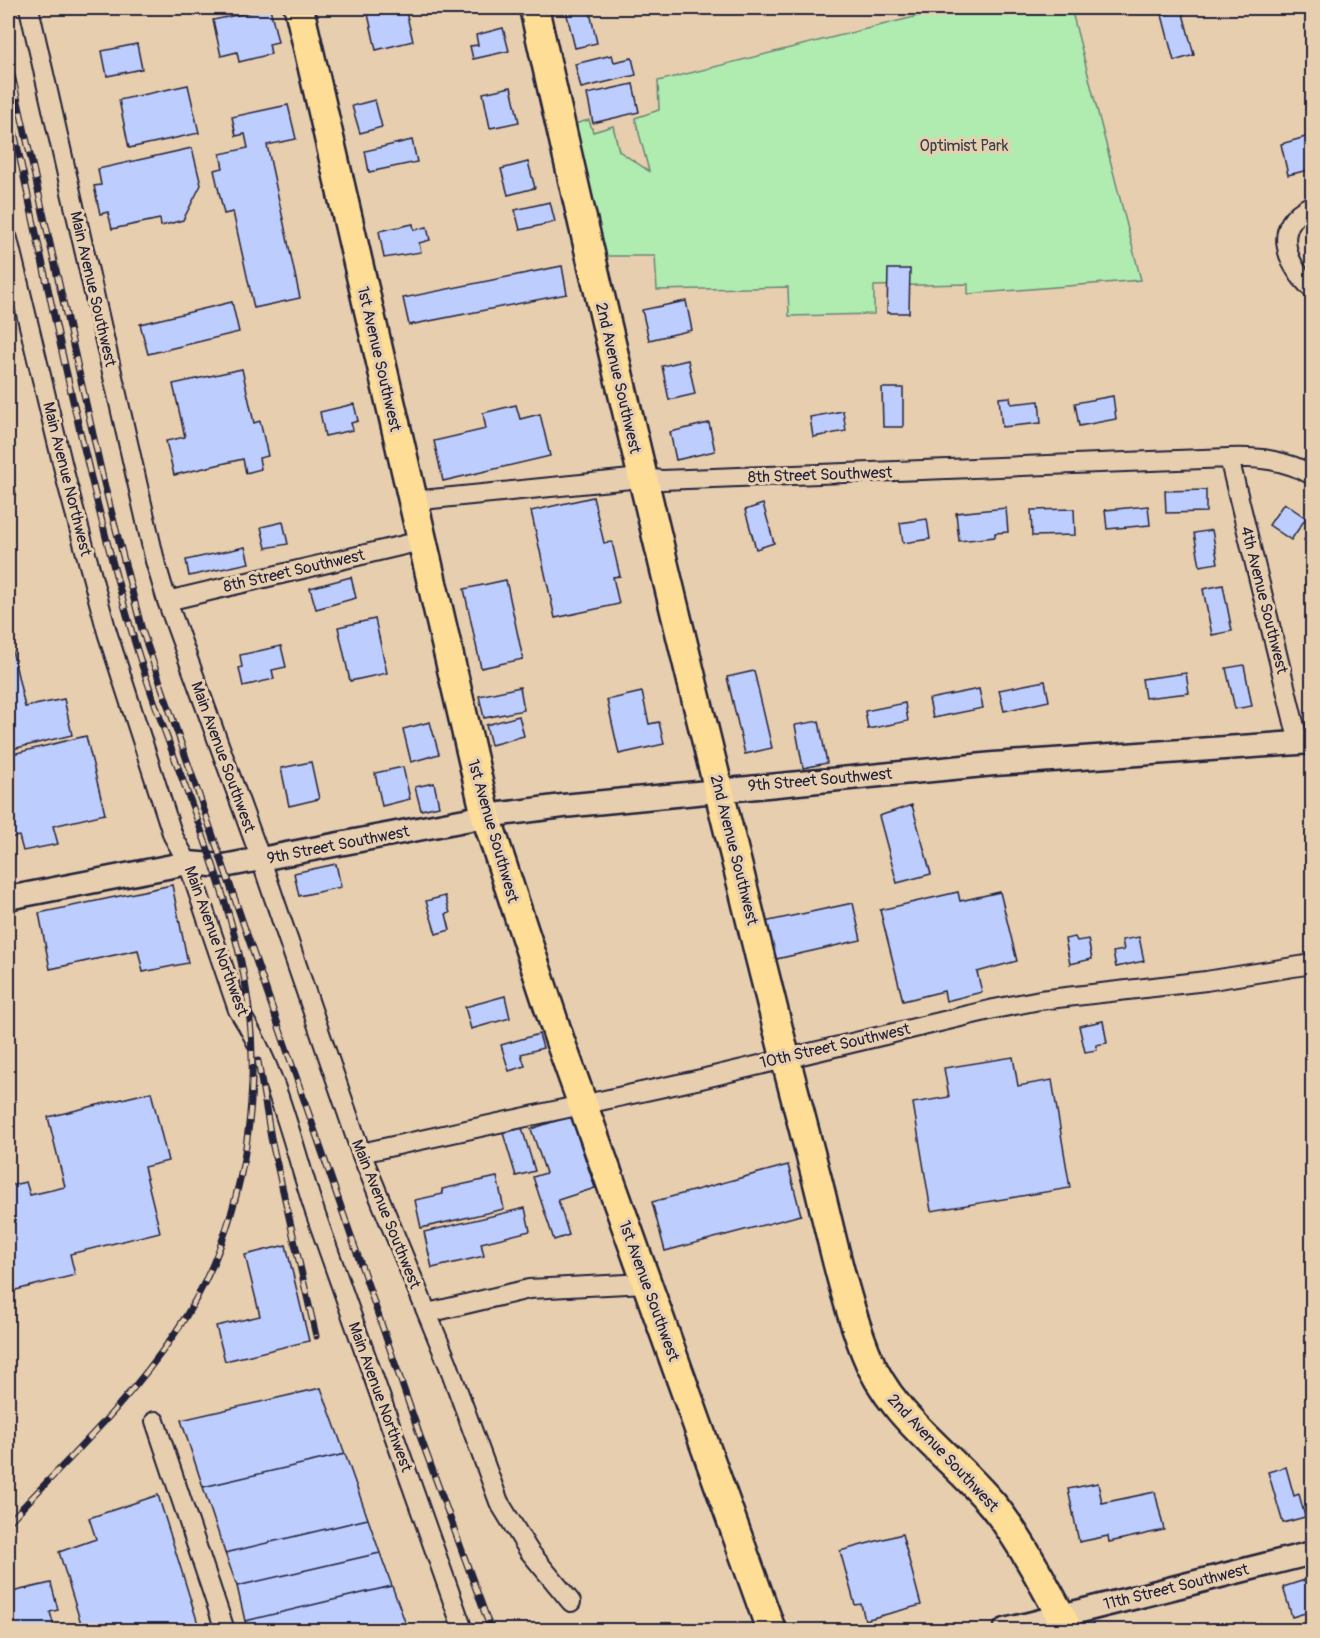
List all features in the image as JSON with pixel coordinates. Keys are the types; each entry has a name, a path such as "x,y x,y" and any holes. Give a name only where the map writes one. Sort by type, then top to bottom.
{"main road":[{"name":"1st Avenue Southwest","path":"299,8 486,816 583,1104 771,1630"},
{"name":"2nd Avenue Southwest","path":"534,8 641,478 785,1058 848,1298 870,1362 886,1391 906,1417 964,1473 996,1508 1064,1623"}],"street":[{"name":"Main Avenue Southwest","path":"29,8 155,561 167,601 261,860 361,1153 428,1313 499,1503 529,1551 571,1602"},
{"path":"1312,205 1302,210 1293,220 1286,243 1292,266 1312,289"},
{"name":"Main Avenue Northwest","path":"8,239 67,483 107,632 174,836 188,863 238,1010 252,1031 280,1101 304,1182 463,1630"},
{"name":"8th Street Southwest","path":"412,501 641,478 662,480 1229,458 1281,462 1296,466 1312,475"},
{"name":"4th Avenue Southwest","path":"1229,458 1306,742"},
{"name":"8th Street Southwest","path":"167,601 421,541"},
{"name":"9th Street Southwest","path":"8,898 188,863 212,867 261,860 486,816 718,789 994,764 1306,742"},
{"name":"10th Street Southwest","path":"361,1153 1040,1000 1206,981 1312,964"},
{"path":"428,1313 529,1289 646,1283"},
{"path":"155,1420 225,1630"},
{"name":"11th Street Southwest","path":"1005,1630 1064,1623 1312,1553"}],"green space":[{"name":"Optimist Park","path":"950,8 1071,8 1141,280 968,294 968,284 874,286 874,314 789,316 788,287 657,290 655,256 602,256 574,124 589,120 593,132 613,126 619,151 649,171 635,118 659,110 658,81"}],"building":[{"path":"270,8 278,42 269,44 271,54 239,62 237,52 221,56 213,20"},
{"path":"389,8 405,8 413,41 376,50 368,14"},
{"path":"589,8 597,43 575,48 566,11"},
{"path":"1182,10 1194,55 1174,61 1162,15"},
{"path":"503,28 509,51 473,59 470,46 478,45 476,35"},
{"path":"137,44 142,69 107,76 102,51"},
{"path":"612,55 614,62 632,58 636,75 581,88 575,64"},
{"path":"633,84 639,112 593,123 587,94"},
{"path":"188,85 199,133 129,148 119,100"},
{"path":"511,87 519,122 490,128 483,93"},
{"path":"375,100 382,127 360,133 352,106"},
{"path":"288,105 296,139 267,145 300,298 254,308 233,212 224,214 214,170 223,168 220,154 248,148 245,134 236,136 232,117"},
{"path":"1309,136 1312,169 1288,175 1281,144"},
{"path":"412,140 417,162 369,172 365,151"},
{"path":"192,148 201,185 183,220 161,226 160,219 112,229 108,212 100,214 94,186 101,185 98,169"},
{"path":"528,162 535,188 508,195 501,169"},
{"path":"550,202 555,222 520,230 515,210"},
{"path":"413,224 414,230 427,227 430,240 419,243 421,252 384,258 379,231"},
{"path":"562,266 567,294 409,325 403,298"},
{"path":"888,269 910,269 909,313 887,313"},
{"path":"686,301 692,330 649,340 642,310"},
{"path":"232,302 239,332 148,354 140,324"},
{"path":"688,360 695,394 669,400 662,366"},
{"path":"242,369 254,423 260,421 268,456 259,458 261,469 246,473 243,459 174,475 166,441 185,437 173,384"},
{"path":"882,388 903,388 903,427 883,427"},
{"path":"1113,396 1116,419 1079,426 1075,403"},
{"path":"1010,397 1011,404 1039,401 1041,423 1002,427 999,398"},
{"path":"354,404 358,421 351,423 353,430 325,436 320,412"},
{"path":"516,405 520,419 540,414 550,456 443,481 434,441 486,429 483,413"},
{"path":"843,411 846,431 813,437 810,417"},
{"path":"709,423 715,451 676,460 670,432"},
{"path":"8,460 16,494 8,496"},
{"path":"1206,490 1206,512 1166,513 1165,491"},
{"path":"593,497 604,543 612,542 620,576 613,577 619,604 555,618 531,511"},
{"path":"1284,503 1306,518 1291,540 1269,525"},
{"path":"763,504 774,543 756,549 745,510"},
{"path":"1148,506 1150,525 1107,529 1105,510"},
{"path":"1006,508 1008,532 995,533 995,537 959,541 956,513"},
{"path":"1074,509 1075,535 1032,536 1031,510"},
{"path":"927,519 930,539 903,543 900,523"},
{"path":"283,522 288,544 266,548 261,527"},
{"path":"1312,527 1312,546 1304,540"},
{"path":"1212,530 1218,563 1200,566 1194,533"},
{"path":"245,547 249,563 189,576 186,560"},
{"path":"351,577 356,598 316,609 310,588"},
{"path":"506,580 523,659 481,668 464,589"},
{"path":"1223,585 1232,631 1212,635 1203,589"},
{"path":"1312,604 1312,629 1306,605"},
{"path":"375,619 387,673 350,681 338,627"},
{"path":"8,632 25,707 64,699 72,735 8,750"},
{"path":"281,646 286,667 272,670 274,679 243,686 239,668 242,667 240,655"},
{"path":"1244,665 1252,706 1235,709 1226,668"},
{"path":"754,671 772,748 745,754 727,677"},
{"path":"1186,673 1189,693 1145,698 1142,679"},
{"path":"1045,681 1049,701 1004,711 999,690"},
{"path":"520,687 524,710 484,718 479,696"},
{"path":"979,689 983,708 933,718 929,699"},
{"path":"642,692 649,724 659,722 664,744 619,754 607,700"},
{"path":"905,703 908,721 868,729 865,711"},
{"path":"519,716 524,736 491,745 486,725"},
{"path":"819,721 827,763 803,768 795,725"},
{"path":"430,722 439,754 411,762 403,729"},
{"path":"86,736 105,814 53,826 58,844 23,851 19,836 8,838 8,755"},
{"path":"311,762 319,799 289,806 281,768"},
{"path":"403,767 410,799 382,806 375,773"},
{"path":"434,783 439,806 421,810 415,787"},
{"path":"912,805 931,874 897,883 879,816"},
{"path":"336,864 341,887 299,896 294,873"},
{"path":"172,885 188,963 143,972 138,950 50,969 39,913"},
{"path":"958,892 960,901 1000,892 1017,961 977,972 982,992 946,1001 944,991 903,1001 880,910"},
{"path":"445,896 450,913 446,914 450,930 436,934 426,901"},
{"path":"853,903 861,940 772,960 764,922"},
{"path":"1075,937 1077,941 1088,939 1092,959 1070,964 1065,939"},
{"path":"1139,937 1144,961 1116,967 1113,952 1124,950 1122,940"},
{"path":"505,996 510,1018 471,1029 465,1007"},
{"path":"1103,1021 1107,1043 1096,1045 1097,1050 1085,1052 1079,1026"},
{"path":"539,1034 543,1048 521,1054 525,1066 509,1071 501,1045"},
{"path":"1013,1057 1018,1086 1052,1080 1070,1188 931,1211 913,1103 949,1097 944,1068"},
{"path":"151,1092 168,1161 144,1167 160,1232 70,1254 75,1275 8,1292 8,1186 26,1182 30,1195 65,1187 48,1117"},
{"path":"571,1116 595,1188 558,1200 569,1235 554,1240 533,1177 546,1173 531,1129"},
{"path":"522,1128 535,1171 516,1176 503,1133"},
{"path":"788,1165 801,1215 665,1251 652,1202"},
{"path":"497,1177 504,1209 421,1228 415,1200 443,1194 442,1189"},
{"path":"525,1208 530,1231 481,1243 484,1256 432,1268 424,1232"},
{"path":"286,1245 309,1341 225,1361 216,1326 260,1316 245,1255"},
{"path":"321,1388 345,1454 203,1487 181,1420"},
{"path":"345,1454 368,1519 225,1553 203,1487"},
{"path":"1286,1467 1294,1496 1299,1494 1305,1517 1283,1523 1268,1472"},
{"path":"1098,1483 1102,1503 1155,1492 1164,1530 1109,1542 1108,1536 1079,1542 1068,1489"},
{"path":"158,1495 200,1630 83,1630 59,1552 96,1539 89,1518"},
{"path":"368,1519 380,1553 237,1586 225,1553"},
{"path":"902,1534 921,1605 865,1620 861,1604 855,1605 840,1551"},
{"path":"380,1553 392,1586 245,1621 237,1586"},
{"path":"1308,1579 1312,1595 1312,1611 1292,1617 1283,1587"},
{"path":"51,1583 58,1610 50,1612 55,1630 8,1630 8,1600 16,1591"},
{"path":"392,1586 408,1630 248,1630 245,1621"},
{"path":"1202,1626 1203,1630 1182,1630"}],"railway":[{"path":"8,57 104,483 142,630 420,1436 491,1630"},
{"path":"8,104 67,375 116,576 147,680 225,903 246,990 251,1040 251,1092 246,1144 236,1195 221,1244 201,1290 175,1333 137,1384 8,1523"},
{"path":"258,1061 271,1138 316,1336"}]}
